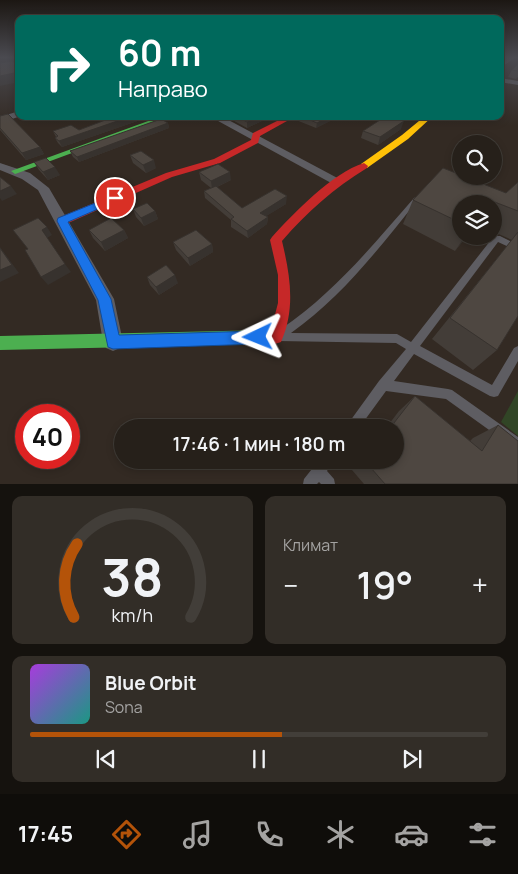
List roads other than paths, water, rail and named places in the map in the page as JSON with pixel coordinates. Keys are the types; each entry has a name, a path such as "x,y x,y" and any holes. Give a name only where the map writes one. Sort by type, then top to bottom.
{"street":[{"path":"504,81 518,83"},
{"path":"0,120 15,115"},
{"path":"15,171 158,120"},
{"path":"221,120 337,180"},
{"path":"62,221 169,175 217,161 255,141 256,135 286,120"},
{"path":"0,344 276,337 285,303 284,275 276,240 304,207 337,180 368,164 406,137 425,120"},
{"path":"0,166 26,176 43,188 105,299 113,342"}],"lane":[{"path":"276,337 308,316 336,292 424,190"},
{"path":"358,419 497,238 518,248"},
{"path":"276,337 397,339 494,392 518,351"},
{"path":"383,385 448,394 518,444"},
{"path":"309,484 320,469"},
{"path":"318,472 329,484"}]}
